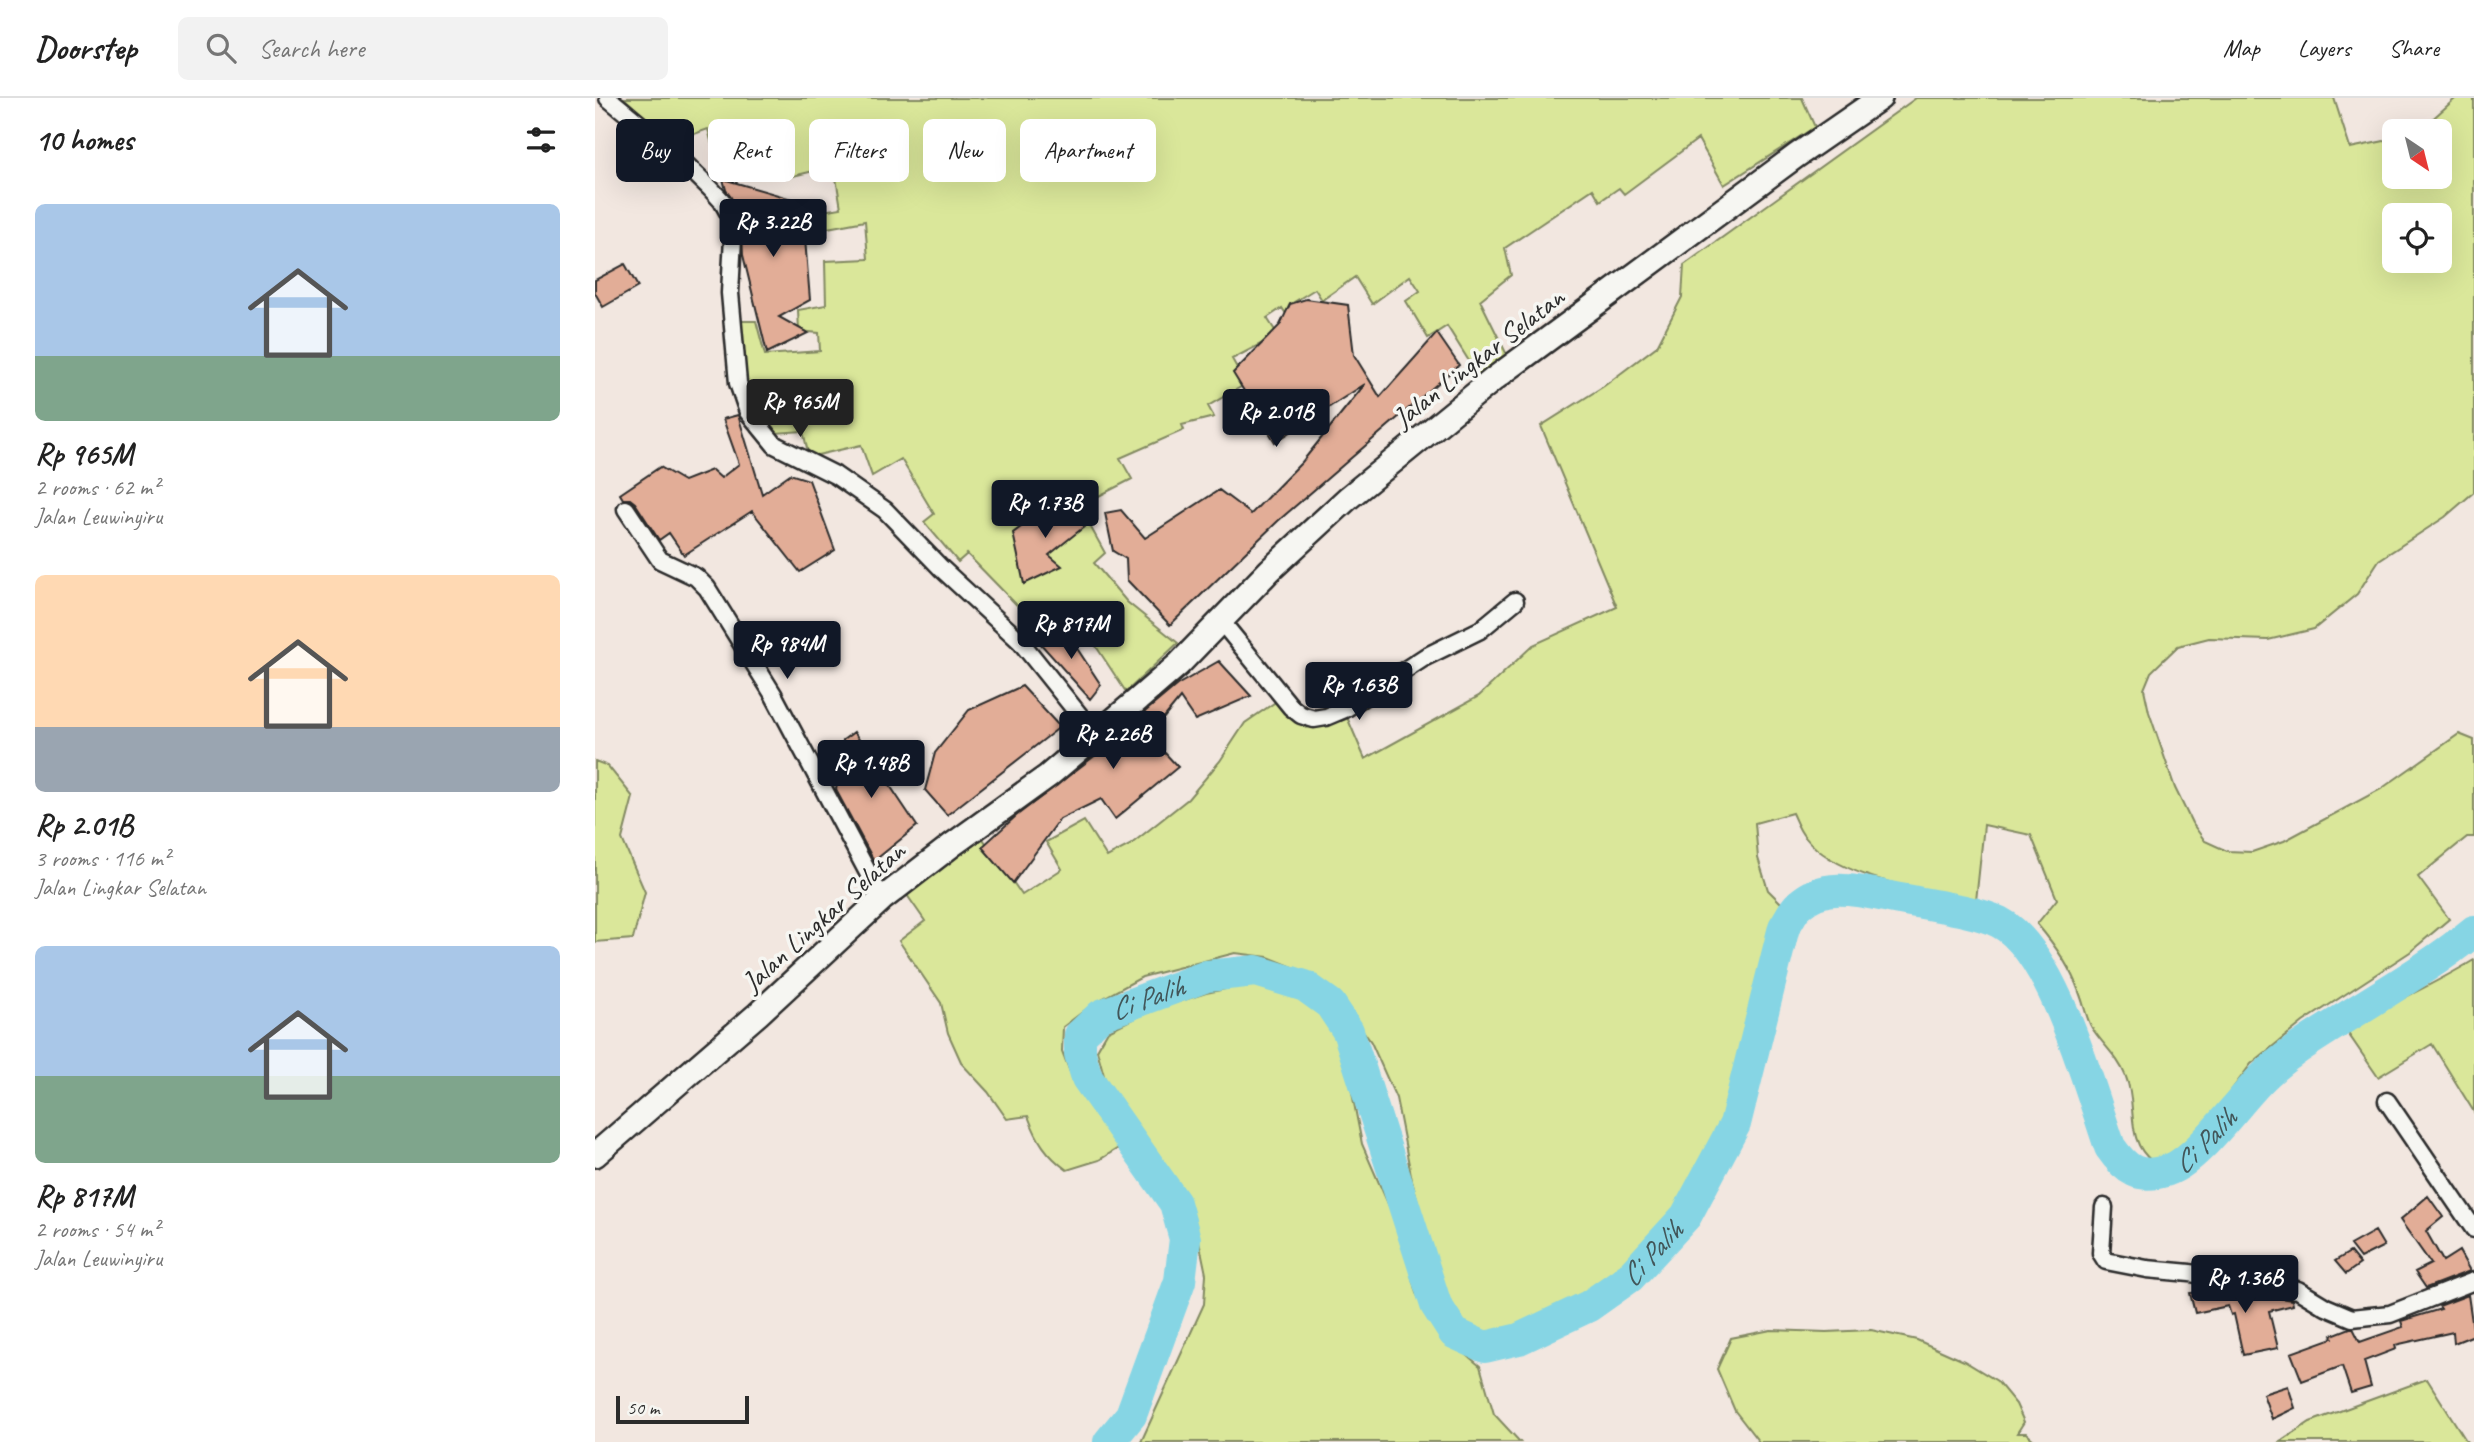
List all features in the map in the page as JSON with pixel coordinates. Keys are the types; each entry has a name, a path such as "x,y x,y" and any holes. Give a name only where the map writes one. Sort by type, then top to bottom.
{"street":[{"path":"608,98 691,169 722,201 731,216 733,238 730,293 738,383 748,412 775,445 835,475 885,510 941,568 1020,641 1096,736"},
{"name":"Jalan Lingkar Selatan","path":"595,1155 758,1014 882,900 952,845 1048,776 1179,664 1270,570 1348,498 1494,379 1796,156 1880,98"},
{"path":"626,509 660,560 696,577 708,588 773,694 882,900"},
{"path":"1221,621 1291,707 1301,715 1314,719 1345,709 1425,657 1480,630 1515,601"},
{"path":"2387,1101 2474,1229"},
{"path":"2104,1207 2101,1253 2106,1261 2298,1290 2326,1307 2352,1318 2390,1314 2474,1281"}],"green space":[{"path":"624,98 1802,98 1815,127 1724,185 1698,139 1624,194 1619,188 1600,201 1593,189 1505,248 1511,275 1480,300 1507,355 1479,377 1447,326 1428,338 1406,301 1420,291 1410,276 1372,304 1355,277 1322,300 1315,289 1294,302 1302,317 1293,324 1282,308 1267,318 1278,335 1232,359 1246,384 1208,406 1214,417 1182,425 1184,430 1120,458 1132,479 1079,506 1105,553 1094,563 1127,602 1178,643 1126,692 1086,631 1075,638 1065,622 1044,633 967,554 958,562 924,522 934,514 901,459 872,476 861,445 809,457 803,431 775,433 760,421 752,407 736,321 756,321 765,355 820,351 819,333 799,331 798,310 826,305 825,261 868,259 865,221 822,229 822,211 841,208 837,182 909,182 909,119 809,119 809,172 795,176 795,119 708,119 708,129 694,134 694,119 647,119"},
{"path":"1916,98 2334,98 2350,148 2382,141 2382,189 2452,189 2452,119 2432,119 2456,98 2474,98 2474,492 2445,517 2379,560 2357,594 2314,629 2268,640 2209,638 2178,646 2151,672 2144,689 2149,712 2175,788 2192,823 2205,841 2227,851 2252,852 2284,841 2381,789 2459,734 2474,740 2474,837 2467,837 2418,877 2449,919 2410,952 2303,1022 2251,1064 2196,1137 2176,1153 2153,1162 2138,1144 2129,1088 2123,1070 2092,1028 2071,973 2037,924 2057,899 2031,835 1984,825 1976,901 1884,881 1839,863 1820,852 1805,837 1792,813 1755,823 1758,858 1768,890 1783,905 1773,920 1763,952 1727,1118 1700,1173 1673,1216 1641,1253 1606,1284 1517,1329 1484,1332 1463,1322 1449,1304 1412,1180 1396,1098 1371,1042 1340,998 1311,974 1268,957 1235,953 1142,977 1094,1003 1063,1027 1062,1051 1070,1072 1120,1147 1099,1160 1067,1170 1053,1159 1043,1146 1028,1116 1007,1119 988,1092 962,1064 948,1033 941,1003 899,941 925,921 907,895 981,836 1022,895 1062,869 1046,842 1084,821 1107,857 1130,845 1188,799 1220,761 1245,723 1277,701 1306,728 1347,717 1365,759 1479,696 1533,645 1617,607 1541,426 1604,386 1657,346 1682,297 1684,265"},
{"path":"595,761 608,766 633,797 622,839 645,892 633,939 595,942"},
{"path":"2474,960 2474,1112 2432,1044 2378,1077 2345,1029"},
{"path":"1255,983 1297,992 1315,1006 1335,1028 1344,1052 1362,1144 1399,1229 1416,1293 1436,1329 1480,1366 1494,1414 1520,1442 1141,1442 1204,1304 1206,1274 1195,1221 1181,1190 1106,1083 1097,1050 1108,1031 1147,1012 1206,993"},
{"path":"1771,1330 1871,1330 1917,1340 1964,1361 1997,1381 2016,1404 2024,1422 2017,1433 2026,1433 2036,1442 1759,1442 1735,1411 1717,1369 1731,1338"},
{"path":"2427,1379 2467,1442 2280,1442 2310,1422"}],"building":[{"path":"724,182 733,182 802,202 810,300 779,317 808,333 767,353 743,255 741,215"},
{"path":"625,264 638,287 603,307 595,293 595,280"},
{"path":"1306,299 1348,305 1354,355 1380,397 1437,333 1459,365 1278,521 1170,625 1127,580 1126,559 1113,551 1105,513 1121,510 1145,538 1219,490 1251,514 1302,462 1365,384 1275,442 1233,373 1280,325 1290,304"},
{"path":"738,415 762,494 790,474 809,480 835,550 800,572 752,511 684,555 669,533 659,540 635,503 630,499 623,499 620,494 660,467 684,481 712,470 721,478 739,464 723,419"},
{"path":"1072,504 1089,523 1049,555 1062,566 1024,584 1013,533 1041,512 1048,516"},
{"path":"1063,627 1101,685 1090,699 1039,642"},
{"path":"1219,661 1251,696 1195,720 1180,698 1149,736 1178,767 1115,819 1101,799 1060,819 1013,883 982,847 1016,816 1135,725 1146,711 1177,685"},
{"path":"1022,686 1060,727 947,815 925,790 935,753 969,710"},
{"path":"854,732 917,826 874,861 836,790 843,740"},
{"path":"2428,1196 2443,1217 2426,1231 2443,1261 2459,1251 2470,1271 2426,1288 2415,1272 2431,1264 2400,1220"},
{"path":"2375,1231 2384,1246 2360,1258 2350,1245"},
{"path":"2350,1252 2360,1264 2346,1274 2335,1261"},
{"path":"2224,1289 2292,1300 2293,1305 2269,1311 2278,1348 2243,1355 2234,1314 2231,1315 2228,1306 2195,1313 2190,1293"},
{"path":"2468,1295 2474,1335 2454,1343 2453,1332 2395,1345 2396,1349 2364,1361 2371,1387 2351,1393 2342,1366 2302,1381 2291,1353 2333,1338 2332,1335 2350,1328 2353,1328 2360,1342 2403,1327 2401,1321 2441,1309 2439,1306"},
{"path":"2288,1386 2295,1408 2272,1419 2263,1394"}],"waterway":[{"name":"Ci Palih","path":"1109,1442 1131,1415 1180,1281 1185,1239 1175,1203 1087,1078 1080,1054 1080,1035 1101,1015 1207,976 1256,971 1305,986 1330,1004 1348,1031 1436,1305 1454,1333 1485,1347 1519,1339 1589,1306 1630,1277 1686,1216 1735,1124 1784,927 1797,907 1818,893 1851,890 1959,910 1999,922 2018,937 2053,990 2080,1058 2110,1147 2128,1167 2149,1174 2168,1170 2192,1155 2253,1087 2292,1053 2427,966 2474,931"}]}
